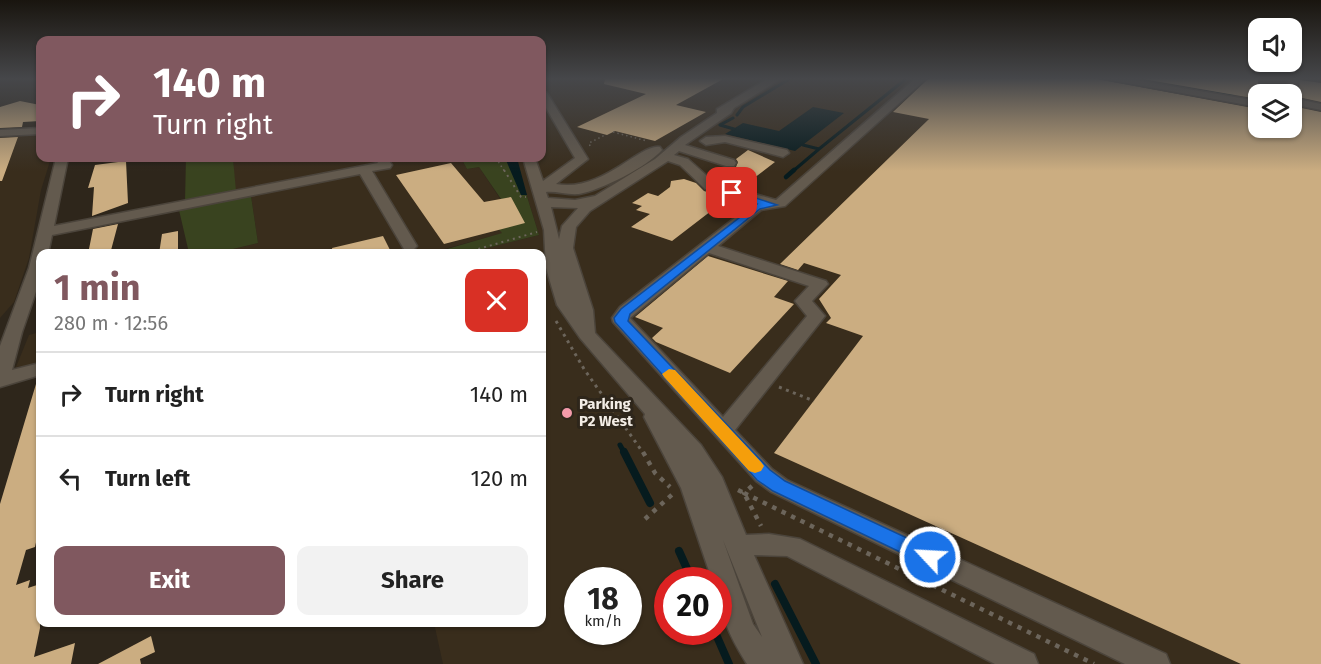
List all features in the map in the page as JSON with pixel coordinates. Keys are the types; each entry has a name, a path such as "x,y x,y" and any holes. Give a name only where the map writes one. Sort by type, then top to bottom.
{"street":[{"path":"541,191 582,159 552,109"},
{"path":"541,191 581,190 598,184 723,109"},
{"path":"586,334 584,310 565,248 569,226 576,217 602,197 666,156 689,136 728,109"},
{"path":"887,109 780,203 757,207 621,318 621,322 764,475 779,486 1156,664"},
{"path":"1302,111 1321,114"},
{"path":"0,133 36,131"},
{"path":"689,136 742,150"},
{"path":"706,141 725,139 783,153"},
{"path":"677,146 730,163"},
{"path":"666,156 684,162 711,186 772,205"},
{"path":"41,249 61,162"},
{"path":"45,232 386,165 384,162"},
{"path":"530,162 552,230 554,268 566,305 586,334 648,404 664,439 693,488 739,546 758,597 789,664"},
{"path":"363,169 409,246"},
{"path":"541,191 566,205 580,204 602,197"},
{"path":"707,247 820,284 803,302 816,316 723,431"},
{"path":"36,270 6,332 0,380 36,370"},
{"path":"716,518 742,631 764,664"},
{"path":"739,546 770,544 790,546 1024,664"}],"path":[{"path":"613,132 651,142"},
{"path":"499,162 521,197 541,191"},
{"path":"479,249 542,231"},
{"path":"554,318 588,379 640,446 656,477 676,491 645,519"},
{"path":"772,384 814,401"},
{"path":"734,488 1094,664"},
{"path":"744,493 765,536"}],"shaded area":[{"path":"546,109 1248,109 1248,138 1302,138 1302,109 1321,109 1321,664 443,664 435,627 546,627 546,249 483,249 539,235 516,162 546,162"},
{"path":"36,133 36,162 50,162 41,190 29,258 14,302 0,318 0,136"},
{"path":"233,162 463,162 467,169 479,167 501,200 503,233 445,249 233,249 258,243 251,196 56,235 57,224 109,218 235,191"},
{"path":"36,333 36,365 16,367 29,335"}],"green space":[{"path":"186,162 233,162 236,191 185,201"},
{"path":"463,162 516,162 539,235 483,249 447,249 502,233 478,206 501,199 479,167 467,169"},
{"path":"251,196 258,243 233,249 188,249 179,210"}],"water":[{"path":"810,109 844,113 795,151 725,134 743,123 779,131"},
{"path":"507,162 518,162 527,195 521,195"}],"building":[{"path":"0,109 36,109 36,121 23,122 22,127 0,128"},
{"path":"615,109 693,109 706,112 655,141 615,131 607,135 577,127"},
{"path":"896,109 1248,109 1248,138 1302,138 1302,109 1321,112 1321,664 1241,664 774,453 863,336 826,323 831,318 819,299 841,275 804,263 798,270 780,264 929,119 893,112"},
{"path":"18,137 2,181 0,181 0,138"},
{"path":"748,150 775,162 741,188 716,181 711,176 723,168 736,167 738,162 736,159"},
{"path":"126,162 128,203 92,216 94,187 88,188 95,165"},
{"path":"451,163 484,202 511,197 525,223 444,244 396,175"},
{"path":"684,179 696,183 704,191 728,198 672,241 631,227 650,214 636,210 642,206 632,203 648,193 658,196 670,187 671,181"},
{"path":"118,224 111,249 89,249 93,229"},
{"path":"178,231 178,249 160,249 162,234"},
{"path":"383,236 390,249 332,249"},
{"path":"708,256 788,281 774,297 794,304 730,373 656,342 652,338 663,328 635,317"},
{"path":"36,384 36,542 35,547 26,550 16,585 30,580 28,588 36,585 36,627 40,628 34,657 75,643 71,664 0,664 0,504"},
{"path":"151,636 155,652 140,659 141,664 98,664"}],"waterway":[{"path":"737,115 742,109"},
{"path":"819,149 869,109"},
{"path":"733,118 720,125 734,129"},
{"path":"803,145 819,149"},
{"path":"792,172 819,149"},
{"path":"786,177 794,170"},
{"path":"620,445 625,454"},
{"path":"624,452 650,503"},
{"path":"679,551 686,567"},
{"path":"775,584 816,664"},
{"path":"721,645 729,664"}],"slow traffic":[{"path":"669,374 755,466"}],"place":[{"name":"Parking P2 West","path":"567,413"}],"route":[{"path":"732,193 772,205 757,207 626,312 621,322 764,475 779,486 930,557"}]}
